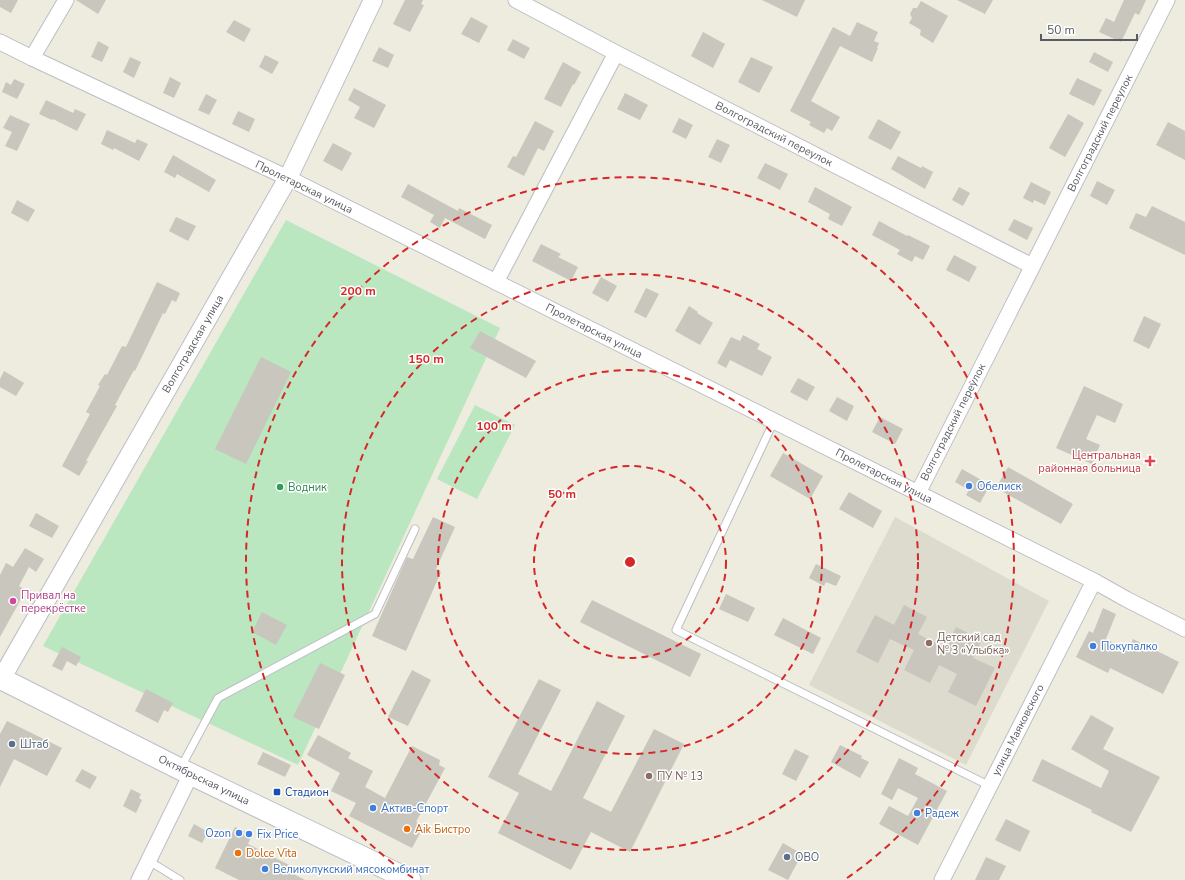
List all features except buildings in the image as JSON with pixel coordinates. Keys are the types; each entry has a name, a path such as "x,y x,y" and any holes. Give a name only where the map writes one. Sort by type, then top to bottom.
{"main road":[{"name":"Октябрьская улица","path":"0,679 410,880"}],"street":[{"path":"32,58 66,0"},
{"name":"Волгоградская улица","path":"0,679 288,178 373,0"},
{"name":"Волгоградский переулок","path":"516,0 616,53 1032,266"},
{"name":"Волгоградский переулок","path":"918,493 1167,0"},
{"name":"Пролетарская улица","path":"0,42 288,178 1094,581 1185,629"},
{"path":"496,282 616,53"},
{"name":"улица Маяковского","path":"942,880 1094,581"},
{"path":"139,880 149,861 186,771"}],"lane":[{"path":"774,421 676,630 990,786"},
{"path":"186,771 218,698 375,614 415,529"},
{"path":"149,861 180,880"}],"shaded area":[{"name":"Детский сад № 3 «Улыбка»","path":"895,517 1049,601 966,765 809,685"}],"green space":[{"name":"Водник","path":"286,220 500,328 298,765 43,646"},
{"path":"475,405 515,425 477,499 437,479"}],"place":[{"name":"Центральная районная больница","path":"1150,461"},
{"name":"Обелиск","path":"969,486"},
{"name":"Водник","path":"280,487"},
{"name":"Привал на перекрёстке","path":"13,601"},
{"name":"Детский сад № 3 «Улыбка»","path":"929,643"},
{"name":"Покупалко","path":"1093,646"},
{"name":"Штаб","path":"12,744"},
{"name":"ПУ № 13","path":"649,776"},
{"name":"Стадион","path":"277,792"},
{"name":"Актив-Спорт","path":"373,808"},
{"name":"Радеж","path":"917,813"},
{"name":"Aik Бистро","path":"407,829"},
{"name":"Ozon","path":"239,833"},
{"name":"Fix Price","path":"249,834"},
{"name":"Dolce Vita","path":"238,853"},
{"name":"ОВО","path":"787,857"},
{"name":"Великолукский мясокомбинат","path":"265,869"}]}
